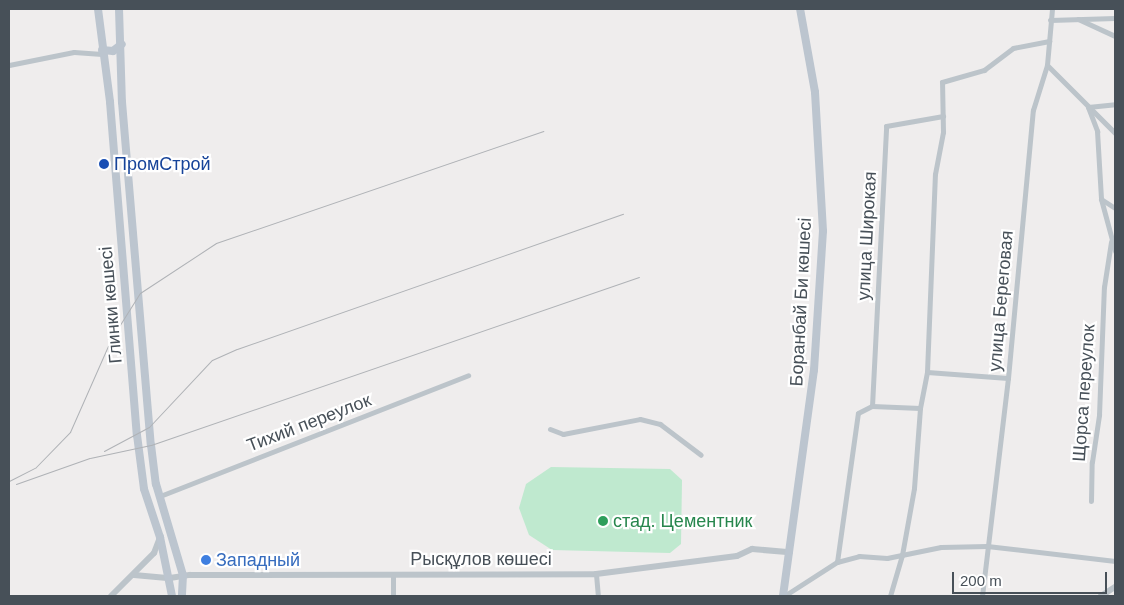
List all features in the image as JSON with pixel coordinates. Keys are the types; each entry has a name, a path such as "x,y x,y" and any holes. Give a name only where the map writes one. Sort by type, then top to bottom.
{"main road":[{"name":"Глинки көшесі","path":"98,9 102,52 110,102 143,482 160,537 170,578 172,596"},
{"name":"Глинки көшесі","path":"119,9 122,44 122,102 156,479 183,575 182,596"},
{"name":"Боранбай Би көшесі","path":"784,596 814,370 823,231 815,92 800,9"},
{"path":"102,52 113,51 122,44"}],"street":[{"name":"улица Береговая","path":"982,596 1008,378 1033,110 1047,65 1052,9"},
{"path":"1050,20 1072,17 1115,18"},
{"path":"1072,17 1115,36"},
{"path":"890,596 902,555 914,488 920,408 927,372 935,174 942,116 942,82 984,70 1013,48 1049,41"},
{"path":"9,65 74,52 102,52"},
{"path":"1047,65 1115,133"},
{"path":"1088,106 1115,104"},
{"path":"1088,106 1097,131 1101,199 1111,242 1115,251"},
{"name":"улица Широкая","path":"872,406 886,126 942,116"},
{"path":"1101,199 1115,208"},
{"path":"121,236 135,232"},
{"name":"Щорса переулок","path":"1091,501 1092,462 1099,415 1104,287 1111,242"},
{"path":"927,372 1008,378"},
{"name":"Тихий переулок","path":"160,496 468,375"},
{"path":"837,562 858,414 872,406 920,408"},
{"path":"550,428 563,434 640,419 660,424 701,455"},
{"path":"143,482 156,479"},
{"path":"111,596 154,553 160,537"},
{"path":"784,596 837,562 859,556 902,555 941,547 987,546 1115,561"},
{"name":"Рысқұлов көшесі","path":"134,575 170,578 183,575 596,574 737,556 752,549 790,552"},
{"path":"393,574 393,596"},
{"path":"596,574 598,596"},
{"path":"1101,596 1115,586"}],"green space":[{"name":"стад. Цементник","path":"551,467 670,469 682,480 681,544 670,553 552,550 529,535 519,508 526,484"}],"railway":[{"path":"9,481 36,467 70,432 111,339 140,293 216,243 543,131"},
{"path":"104,451 149,427 212,360 237,349 623,214"},
{"path":"16,484 90,458 151,445 639,277"}],"place":[{"name":"ПромСтрой","path":"104,164"},
{"name":"стад. Цементник","path":"603,521"},
{"name":"Западный","path":"206,560"}]}
